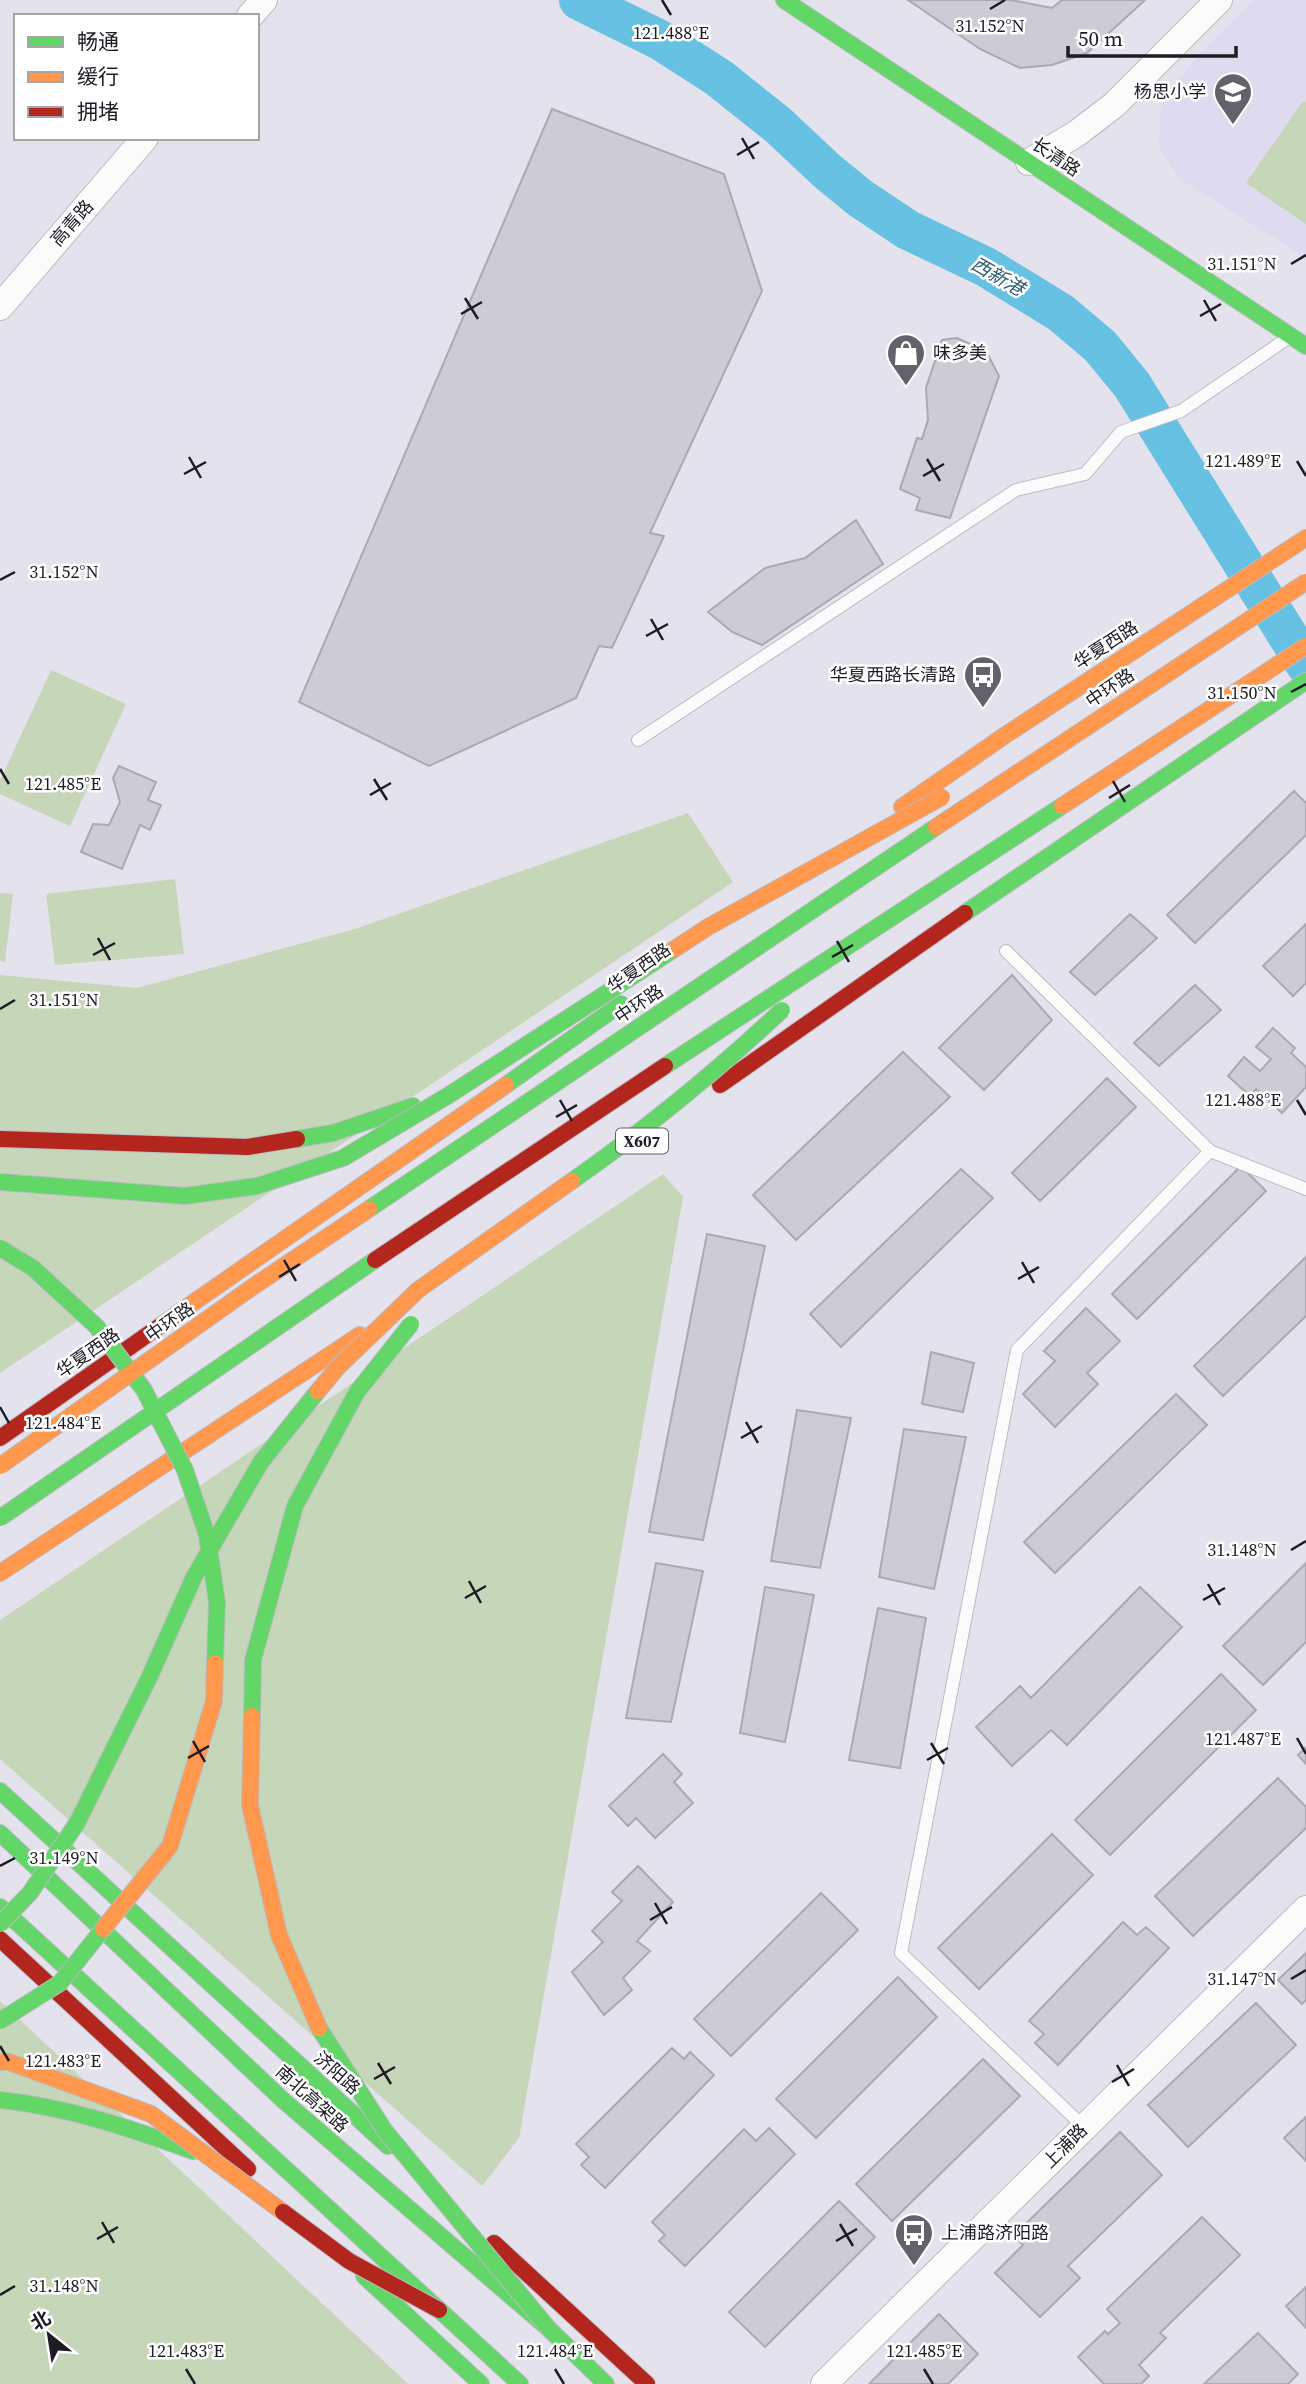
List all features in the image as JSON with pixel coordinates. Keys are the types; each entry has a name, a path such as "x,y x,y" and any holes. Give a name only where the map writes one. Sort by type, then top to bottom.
{"main road":[{"name":"长清路","path":"784,0 1306,346"},
{"name":"华夏西路","path":"653,982 1004,736 1300,542"},
{"name":"中环路","path":"0,1466 251,1288 1118,705 1306,582"},
{"path":"0,1518 410,1236 1306,646"},
{"name":"X607","path":"0,1573 491,1248 909,951 1306,681"},
{"path":"989,772 1118,705"},
{"path":"0,1182 185,1196 257,1186 343,1158 449,1095 708,927 954,790"},
{"path":"0,1924 30,1893 77,1823 149,1678 194,1577 261,1462 338,1367 418,1290 608,1156 731,1058 862,936"},
{"name":"华夏西路","path":"0,1438 631,998"},
{"path":"0,1139 247,1147 333,1133 449,1095"},
{"path":"0,1248 33,1268 97,1327 144,1390 185,1470 206,1535 217,1602 214,1701 170,1846 60,1983 0,2021"},
{"path":"462,1259 357,1392 295,1506 253,1661 250,1805 279,1935 319,2027 385,2131 549,2329"},
{"name":"济阳路","path":"0,1791 647,2384"},
{"name":"南北高架路","path":"0,1833 284,2101 549,2329 606,2384"},
{"path":"0,1907 520,2384"},
{"path":"0,1940 481,2384"},
{"path":"0,2062 9,2062 151,2113 349,2262 439,2310"},
{"path":"0,2100 34,2102 110,2122 210,2157"}],"street":[{"path":"252,14 264,0"},
{"path":"1029,162 1076,134 1114,105 1219,0"},
{"name":"高青路","path":"0,307 143,140"},
{"name":"上浦路","path":"824,2384 1306,1909"}],"lane":[{"path":"638,740 1016,491 1085,474 1121,432 1181,411 1291,336"},
{"path":"1006,951 1210,1151 1306,1189"},
{"path":"1084,2127 901,1953 1017,1350 1210,1151"}],"shaded area":[{"name":"杨思小学","path":"1254,0 1306,0 1306,258 1177,177 1159,146 1161,106 1189,66"}],"green space":[{"path":"1303,101 1306,102 1306,224 1246,183"},
{"path":"51,670 126,704 70,826 0,794 0,781"},
{"path":"688,813 733,882 0,1373 0,975 137,988 355,929"},
{"path":"175,879 184,954 55,965 46,894"},
{"path":"0,893 13,894 5,962 0,961"},
{"path":"663,1174 683,1197 519,2138 482,2186 0,1759 0,1620"},
{"path":"0,2001 408,2384 0,2384"}],"building":[{"path":"908,0 1011,0 1052,8 1062,0 1145,0 1087,53 1052,65 1020,68 980,49"},
{"path":"552,109 724,174 762,291 650,533 664,536 612,648 599,646 576,698 429,766 299,702"},
{"path":"957,338 986,351 999,376 950,518 916,510 920,498 900,489 917,438 922,439 928,420 926,388 942,340"},
{"path":"856,520 883,564 762,645 732,632 708,612 765,568 805,558"},
{"path":"119,766 156,782 148,800 161,805 150,830 140,825 122,869 81,852 93,824 109,825 120,802 113,778"},
{"path":"1294,791 1306,803 1306,835 1195,943 1167,915"},
{"path":"1130,914 1157,938 1095,995 1070,972"},
{"path":"1306,924 1306,983 1293,996 1263,966"},
{"path":"1012,975 1052,1020 984,1090 939,1048"},
{"path":"1195,985 1221,1010 1159,1066 1134,1043"},
{"path":"1273,1028 1295,1048 1291,1053 1306,1067 1306,1087 1282,1113 1256,1089 1250,1096 1228,1076 1244,1057 1260,1071 1271,1059 1256,1047"},
{"path":"903,1052 950,1097 796,1240 753,1195"},
{"path":"1107,1078 1136,1107 1040,1201 1012,1173"},
{"path":"1241,1166 1266,1191 1137,1319 1112,1294"},
{"path":"961,1169 993,1198 841,1347 810,1314"},
{"path":"707,1234 765,1246 703,1540 649,1532"},
{"path":"1306,1257 1306,1316 1223,1396 1194,1366"},
{"path":"1086,1308 1120,1341 1087,1373 1098,1384 1055,1427 1023,1394 1055,1361 1044,1351"},
{"path":"931,1352 974,1363 963,1412 922,1404"},
{"path":"1176,1394 1207,1425 1055,1573 1024,1542"},
{"path":"797,1410 851,1418 820,1568 771,1561"},
{"path":"904,1429 966,1437 934,1589 879,1577"},
{"path":"656,1563 703,1571 671,1722 626,1718"},
{"path":"1306,1563 1306,1642 1263,1685 1223,1646"},
{"path":"765,1587 814,1595 785,1742 740,1733"},
{"path":"1140,1587 1182,1627 1067,1745 1051,1730 1012,1766 976,1727 1020,1686 1031,1698"},
{"path":"878,1608 926,1618 900,1768 849,1760"},
{"path":"1221,1674 1256,1710 1110,1855 1075,1820"},
{"path":"1306,1747 1306,1764 1298,1755"},
{"path":"663,1754 682,1774 674,1782 693,1803 655,1838 636,1818 628,1826 609,1806"},
{"path":"1278,1778 1306,1807 1306,1828 1193,1936 1155,1896"},
{"path":"1052,1834 1093,1875 979,1989 938,1948"},
{"path":"638,1866 673,1902 637,1941 650,1951 623,1978 632,1990 604,2015 572,1972 603,1942 592,1931 622,1901 612,1892"},
{"path":"821,1893 858,1930 731,2056 694,2019"},
{"path":"1123,1922 1137,1935 1146,1927 1169,1948 1058,2065 1035,2043 1044,2034 1029,2021"},
{"path":"1306,1953 1306,2000 1302,2004 1278,1980"},
{"path":"898,1977 937,2017 816,2138 776,2099"},
{"path":"1256,2003 1296,2045 1188,2147 1148,2105"},
{"path":"672,2048 684,2059 690,2052 714,2075 605,2188 581,2165 589,2157 576,2144"},
{"path":"983,2059 1020,2096 892,2221 856,2184"},
{"path":"1306,2117 1306,2161 1284,2138"},
{"path":"769,2128 795,2154 685,2266 659,2241 665,2235 652,2222 744,2129 756,2141"},
{"path":"1120,2132 1162,2175 1068,2266 1080,2278 1040,2317 995,2273 1023,2245 1013,2236"},
{"path":"839,2201 875,2237 765,2347 729,2312"},
{"path":"1202,2217 1240,2255 1160,2333 1166,2338 1139,2365 1149,2376 1141,2384 1104,2384 1078,2357 1105,2331 1108,2334 1120,2323 1107,2309"},
{"path":"1306,2287 1306,2328 1286,2306"},
{"path":"939,2314 978,2354 948,2384 869,2384"},
{"path":"1258,2333 1298,2374 1288,2384 1204,2384"}],"waterway":[{"name":"西新港","path":"579,0 660,40 719,78 778,125 860,198 908,230 986,267 1061,313 1100,346 1132,385 1306,665"}],"traffic: fast":[{"path":"784,0 1306,346"},
{"path":"965,913 1306,681"},
{"path":"665,1066 1062,806"},
{"path":"369,1209 936,827"},
{"path":"0,1182 185,1196 257,1186 343,1158 449,1095 673,950"},
{"path":"506,1085 621,1004"},
{"path":"572,1181 680,1099 782,1010"},
{"path":"297,1139 333,1133 413,1106"},
{"path":"0,1248 33,1268 97,1327 144,1390 185,1470 207,1535 217,1602 215,1663"},
{"path":"0,1518 375,1260"},
{"path":"252,1716 253,1660 295,1506 357,1392 411,1324"},
{"path":"0,1924 30,1893 77,1823 149,1678 194,1577 261,1462 318,1391"},
{"path":"0,1791 388,2146"},
{"path":"0,1833 284,2101 549,2329 606,2384"},
{"path":"0,1907 520,2384"},
{"path":"0,2021 60,1983 103,1929"},
{"path":"319,2028 385,2131 549,2329"},
{"path":"0,2100 50,2108 98,2120 193,2151"},
{"path":"364,2276 481,2384"}],"traffic: slow":[{"path":"902,807 1004,736 1306,538"},
{"path":"936,827 1306,582"},
{"path":"1062,806 1306,646"},
{"path":"673,950 708,927 942,797"},
{"path":"177,1314 506,1085"},
{"path":"318,1391 338,1367 418,1290 572,1181"},
{"path":"0,1466 251,1288 369,1209"},
{"path":"0,1573 360,1335"},
{"path":"103,1929 170,1846 214,1701 215,1663"},
{"path":"252,1716 250,1805 279,1935 319,2028"},
{"path":"0,2062 9,2062 151,2114 283,2212"}],"traffic: jam":[{"path":"720,1085 965,913"},
{"path":"375,1260 665,1066"},
{"path":"0,1139 247,1147 297,1139"},
{"path":"0,1438 177,1314"},
{"path":"0,1939 248,2169"},
{"path":"283,2212 349,2261 439,2310"},
{"path":"494,2243 647,2384"}],"place":[{"name":"杨思小学","path":"1233,126"},
{"name":"味多美","path":"906,387"},
{"name":"华夏西路长清路","path":"983,709"},
{"name":"上浦路济阳路","path":"914,2267"}]}
